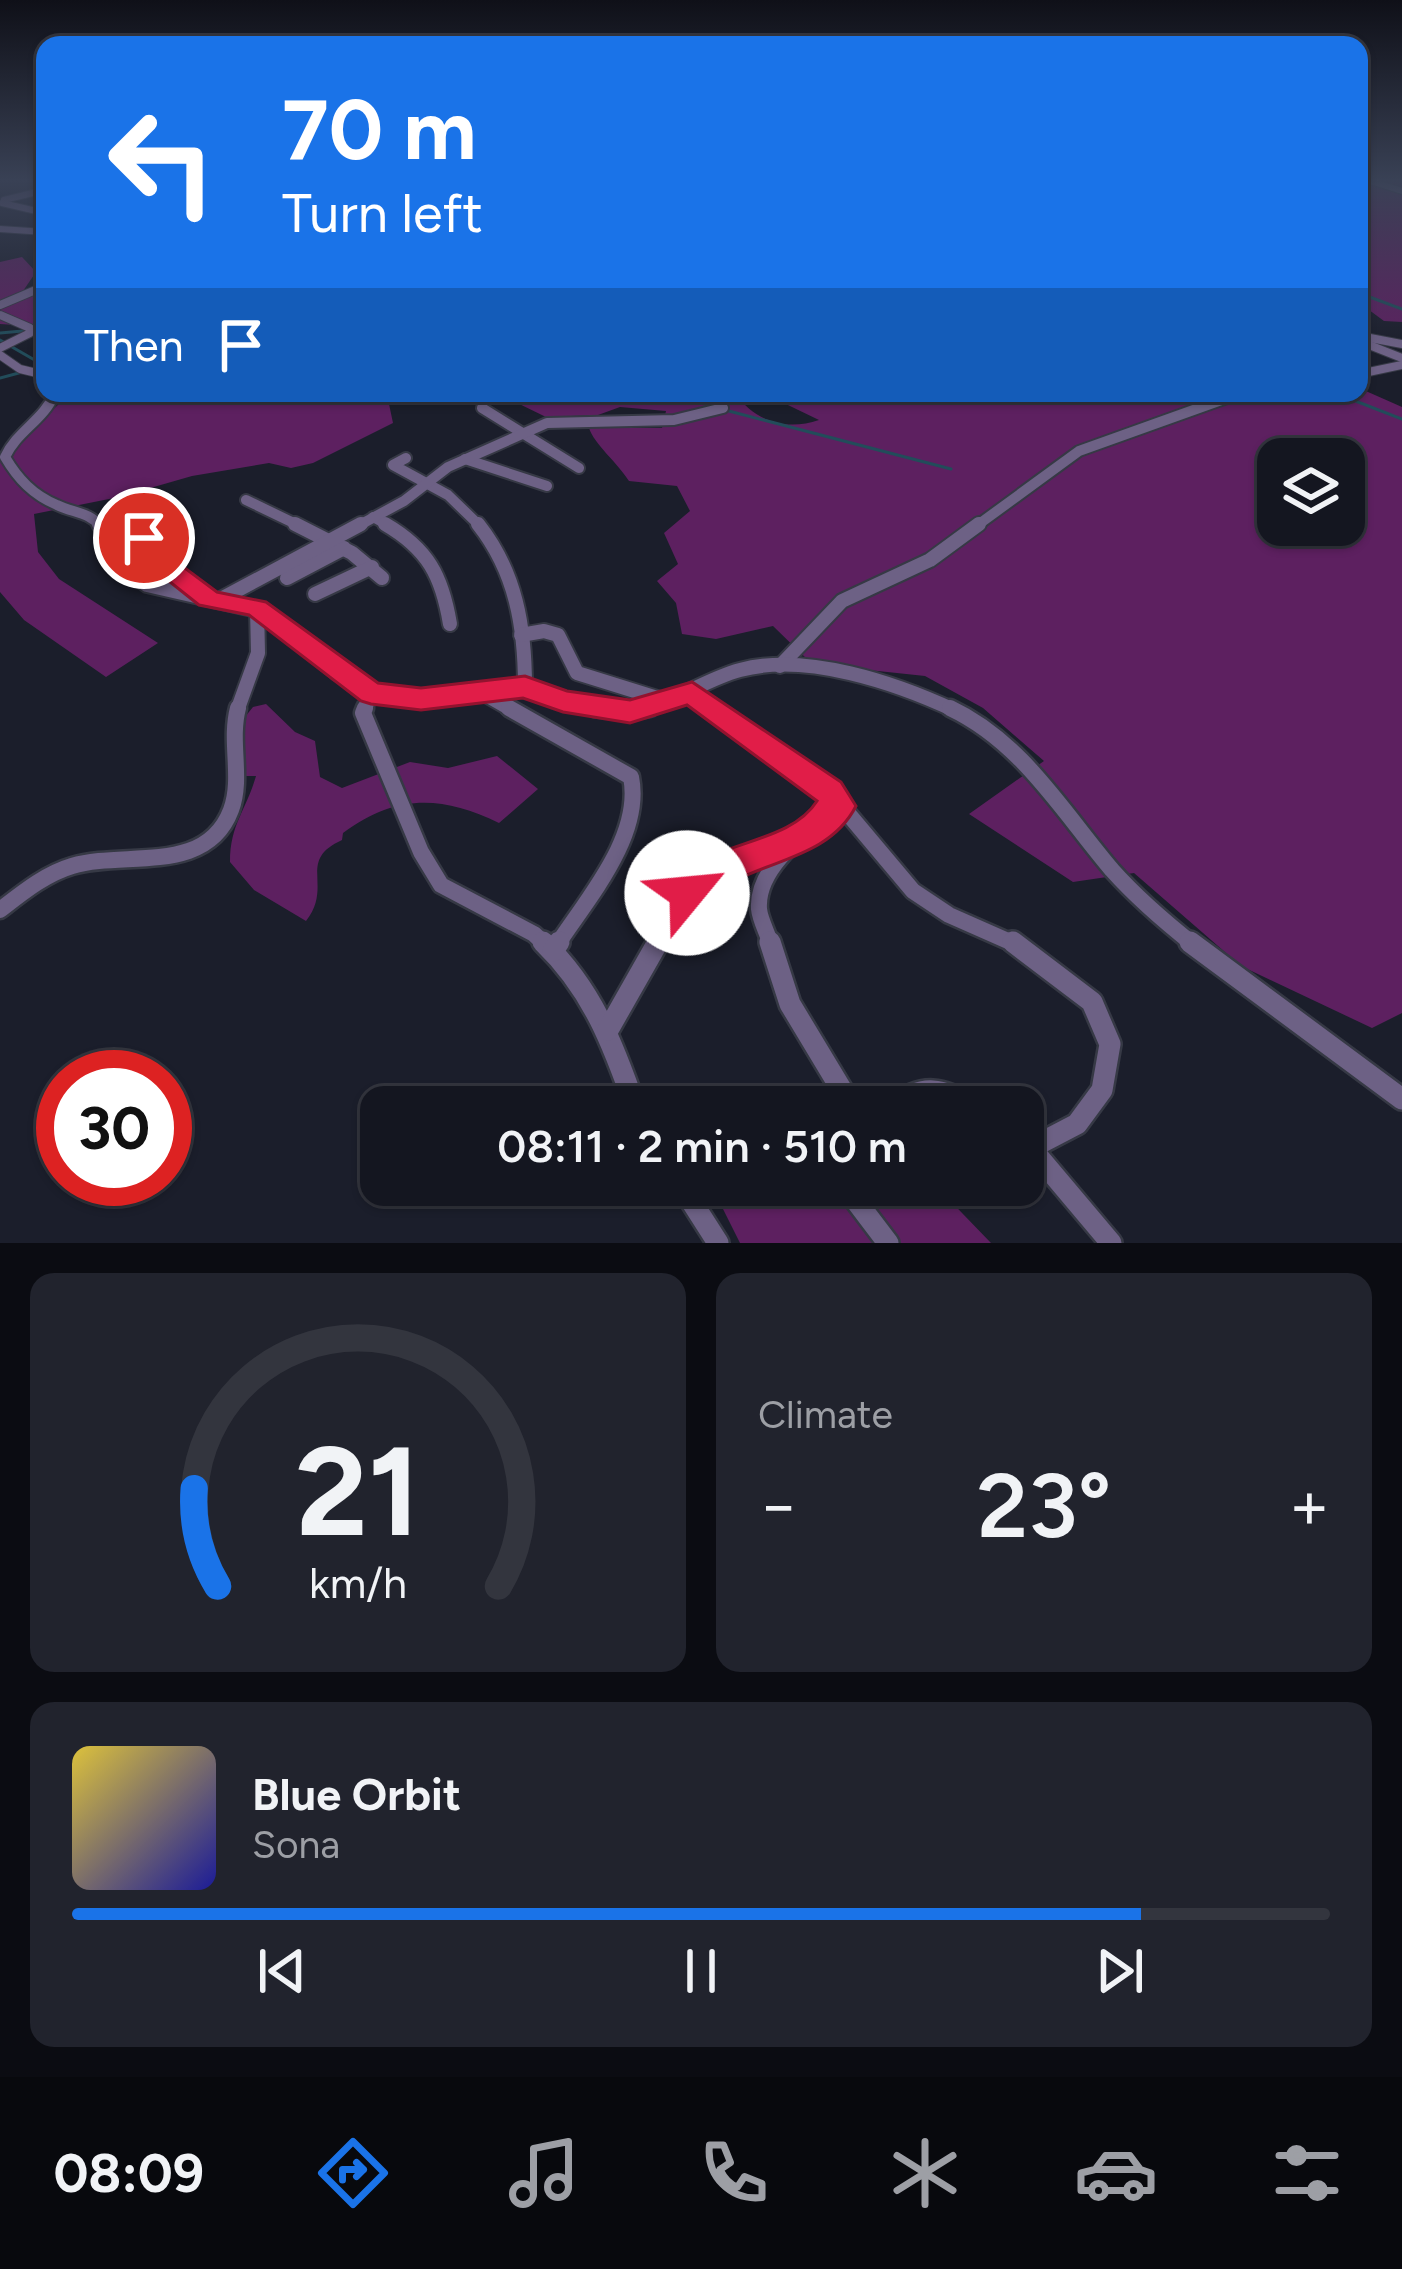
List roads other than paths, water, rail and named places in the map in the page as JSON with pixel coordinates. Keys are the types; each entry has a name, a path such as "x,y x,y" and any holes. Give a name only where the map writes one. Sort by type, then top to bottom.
{"street":[{"path":"0,305 36,290"},
{"path":"0,315 30,331 0,351 23,370"},
{"path":"1368,340 1402,344"},
{"path":"1368,344 1402,362"},
{"path":"1368,371 1402,362"},
{"path":"0,372 36,373"},
{"path":"53,402 51,409 8,447 4,457 10,469 49,505 93,516 113,555 130,574 174,595 257,608 371,693 421,699 525,687 612,712 670,702 734,672 780,666 876,682 980,720 1025,762 1146,905 1402,1099"},
{"path":"215,599 374,517 465,459 524,434 560,421 657,422 720,410 718,402"},
{"path":"780,666 842,602 930,560 1079,451 1216,402"},
{"path":"482,408 579,468"},
{"path":"406,458 393,465 464,507 513,578 525,687"},
{"path":"465,459 547,486"},
{"path":"246,500 289,524 329,538 377,573 315,594"},
{"path":"374,517 419,542 433,558 444,581 450,624"},
{"path":"149,522 144,528 169,569 215,599"},
{"path":"129,527 149,539"},
{"path":"287,578 344,548"},
{"path":"0,910 67,868 100,859 197,851 217,839 238,783 234,720 258,662 263,626 257,608"},
{"path":"521,634 555,634 563,639 577,674 670,702"},
{"path":"478,691 563,735 635,784 637,800 621,841 553,951"},
{"path":"371,693 363,713 421,852 441,885 507,918 553,951 592,996 628,1086"},
{"path":"692,693 829,791 913,891 932,906 1010,940 1092,1002 1110,1044 1106,1071 1091,1110 1077,1124 1044,1139"},
{"path":"839,806 789,846 764,886 761,917 775,947 790,1004 839,1086"},
{"path":"608,1030 687,893 723,869 789,846"},
{"path":"1044,1166 1111,1243"},
{"path":"694,1206 718,1243"},
{"path":"860,1206 888,1243"}],"waterway":[{"path":"1368,296 1402,309"},
{"path":"0,333 36,330"},
{"path":"0,340 36,361"},
{"path":"0,378 36,368"},
{"path":"699,402 714,407"},
{"path":"1358,402 1402,419"},
{"path":"725,410 951,469"}]}
